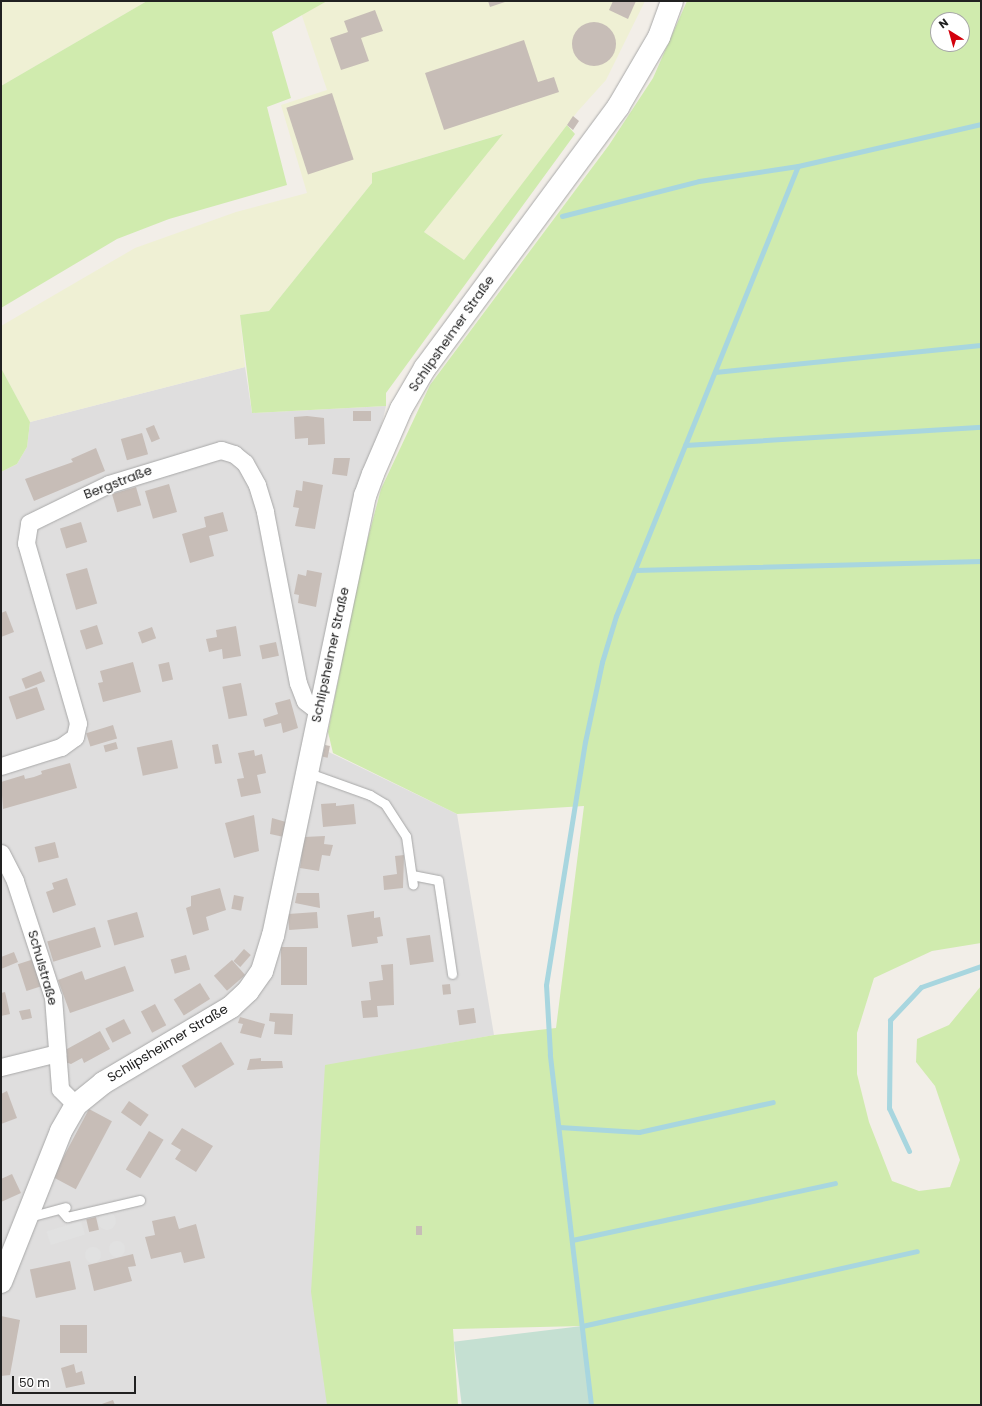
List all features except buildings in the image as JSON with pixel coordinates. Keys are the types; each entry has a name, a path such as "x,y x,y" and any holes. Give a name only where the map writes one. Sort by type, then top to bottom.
{"street":[{"name":"Schlipsheimer Straße","path":"1,1282 61,1131 76,1105 103,1083 182,1038 248,991 262,971 273,936 306,772 365,496 401,409 425,368 618,107 658,36 672,1"},
{"name":"Bergstraße","path":"1,766 61,747 75,737 78,723 26,543 29,523 109,484 221,450 234,454 245,463 257,485 265,512 298,683 305,701 319,712"},
{"name":"Schulstraße","path":"1,854 15,880 53,997 56,1053 60,1088 76,1105"},
{"path":"1,1067 56,1053"}],"lane":[{"path":"306,772 370,795 385,804 406,836 413,885"},
{"path":"412,875 438,880 452,974"},
{"path":"28,1217 63,1208 66,1217 140,1200"}],"shaded area":[{"path":"245,367 252,413 386,406 306,741 457,814 494,1035 325,1066 328,1405 1,1405 1,472 17,464 27,447 30,422"},
{"path":"107,1212 113,1215 116,1221 113,1227 107,1230 101,1227 98,1221 101,1215"},
{"path":"81,1221 85,1234 51,1245 47,1232"},
{"path":"117,1241 123,1243 125,1249 123,1255 117,1257 111,1255 109,1249 111,1243"},
{"path":"93,1247 99,1249 101,1255 99,1261 93,1263 87,1261 85,1255 87,1249"}],"green space":[{"path":"1,1 147,1 1,86"},
{"path":"147,1 327,1 272,32 291,98 267,107 287,185 169,219 117,239 1,308 1,86"},
{"path":"297,1 645,1 606,80 578,111 464,260 424,232 502,134 372,173 372,183 269,311 240,315 245,367 30,422 1,368 1,326 135,248 236,212 307,193 281,105 327,90"},
{"path":"687,1 981,1 981,943 932,951 874,978 857,1033 857,1074 869,1122 892,1181 919,1191 950,1187 960,1160 935,1086 916,1062 917,1039 949,1025 981,986 981,1405 592,1405 582,1326 453,1329 458,1405 327,1405 311,1292 325,1065 494,1035 556,1028 584,806 457,814 333,753 328,732 360,568 381,489 430,385 609,145 653,78"},
{"path":"567,125 575,134 386,393 386,406 252,413 240,315 269,311 372,183 372,173 503,134 424,232 464,260"},
{"path":"1,368 30,422 27,447 17,464 1,472"},
{"path":"582,1326 592,1405 462,1405 454,1342"}],"waterway":[{"path":"591,1405 550,1054 546,985 585,742 602,662 616,616 798,166 981,124"},
{"path":"562,216 699,181 798,166"},
{"path":"715,372 981,345"},
{"path":"685,445 981,427"},
{"path":"635,570 981,561"},
{"path":"909,1151 889,1108 890,1020 921,987 981,966"},
{"path":"559,1127 639,1132 773,1102"},
{"path":"572,1240 835,1183"},
{"path":"582,1326 917,1251"}]}
